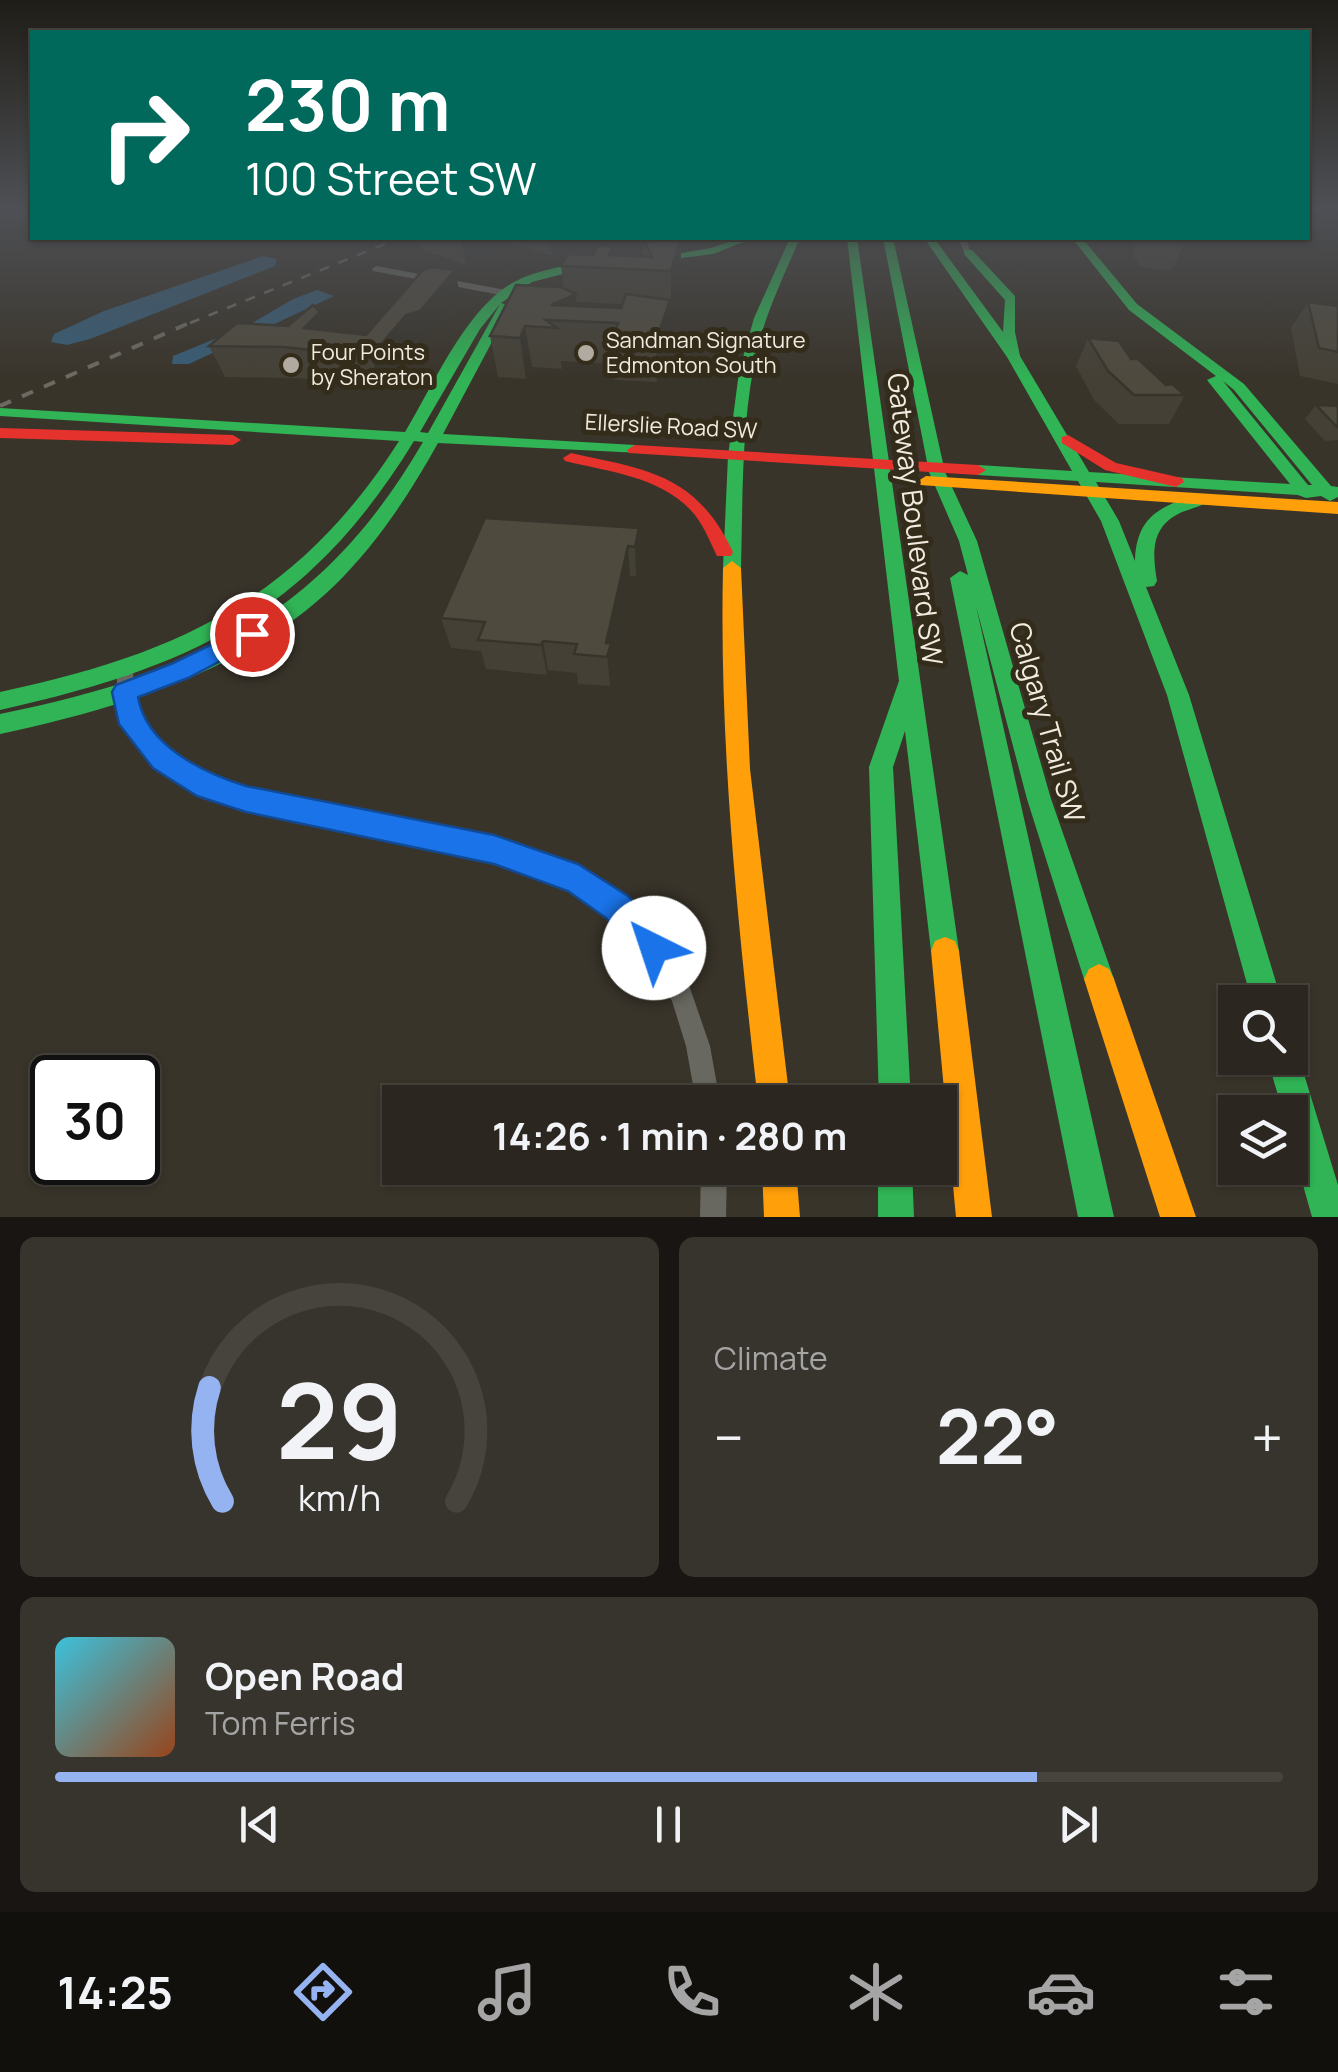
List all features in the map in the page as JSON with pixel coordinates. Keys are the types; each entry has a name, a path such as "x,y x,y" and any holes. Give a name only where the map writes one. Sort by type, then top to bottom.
{"main road":[{"path":"0,724 50,715 125,692 234,645 312,594 358,550 417,442 452,366 491,306 510,294 585,266"},
{"path":"772,1085 732,718 730,597 736,462 750,354 782,266"},
{"name":"Gateway Boulevard SW","path":"856,266 911,677 880,767 894,1085"},
{"name":"Calgary Trail SW","path":"894,266 937,472 968,542 1039,799 1178,1217"},
{"path":"949,266 1064,435 1110,521 1164,656"},
{"path":"983,266 1011,299 1009,332 1014,357"},
{"path":"1098,266 1123,298 1183,347 1230,378 1328,497"},
{"path":"0,701 125,670 215,629 285,584 315,560 417,442 510,294"},
{"path":"1183,347 1328,497"},
{"name":"Ellerslie Road SW","path":"0,412 736,462"},
{"name":"Ellerslie Road SW","path":"0,432 417,442 571,458 783,464 1088,484 1176,482 1328,497"},
{"path":"1064,435 1104,464 1176,482"},
{"path":"571,458 648,477 696,501 718,526 730,597"},
{"path":"937,472 1096,1217"},
{"name":"Ellerslie Road SW","path":"1088,484 1203,499 1328,497"},
{"path":"1203,499 1179,505 1155,521 1140,548 1164,656 1262,985"},
{"path":"911,677 974,1217"},
{"path":"1288,1075 1330,1217"},
{"path":"780,1185 782,1217"},
{"path":"896,1185 896,1217"}],"street":[{"path":"376,269 510,294"},
{"path":"125,670 126,710 146,742 163,760 207,787 288,809 494,850 578,879 617,907 654,948 686,998 706,1085"},
{"path":"713,1217 714,1185"}],"water":[{"path":"235,266 275,266 90,339 67,345 51,342 54,334 104,311"},
{"path":"317,290 334,296 189,364 172,364 173,356 249,325"}],"building":[{"path":"561,266 672,266 671,271"},
{"path":"432,267 455,270 420,311 406,315 371,356 283,347 209,346 237,323 288,326 313,305 320,312 304,328 366,335 422,271"},
{"path":"516,285 561,287 576,294 551,305 621,308 626,294 670,300 656,341 613,338 618,323 546,320 557,328 525,326 520,338 490,336"},
{"path":"1308,302 1338,306 1338,352 1319,348"},
{"path":"1088,338 1119,341 1131,359 1138,359 1166,385 1172,384 1185,395 1134,395 1108,371"},
{"path":"1316,405 1338,406 1338,427 1337,427"},
{"path":"485,518 639,528 635,547 628,546 606,643 611,643 607,657 574,654 577,644 478,640 485,622 441,618"}],"railway":[{"path":"190,323 331,266"},
{"path":"0,406 196,320"}],"traffic: fast":[{"path":"0,701 137,664 224,625 264,600 302,571 368,500 490,307 528,280 581,266"},
{"path":"732,568 741,400 752,345 782,266"},
{"path":"856,266 945,951"},
{"path":"894,266 937,472 968,541 1039,799 1099,979"},
{"path":"949,266 1014,357 1110,521 1178,695 1262,985"},
{"path":"981,266 1011,299 1009,332 1014,356"},
{"path":"1100,266 1133,307 1239,387 1330,496"},
{"path":"0,724 99,700 196,665 286,615 326,583 361,546 402,489 505,306"},
{"path":"1214,380 1306,493"},
{"path":"0,412 635,450"},
{"path":"978,470 1338,492"},
{"path":"1147,581 1144,547 1152,525 1172,510 1203,499"},
{"path":"960,578 1096,1217"},
{"path":"894,1085 881,767 909,683"},
{"path":"1288,1075 1330,1217"},
{"path":"895,1185 896,1217"}],"traffic: slow":[{"path":"926,481 1338,508"},
{"path":"732,568 738,769 772,1085"},
{"path":"945,951 974,1217"},
{"path":"1099,979 1178,1217"},
{"path":"780,1185 782,1217"}],"traffic: jam":[{"path":"0,433 233,440"},
{"path":"1068,440 1111,467 1176,482"},
{"path":"635,450 978,470"},
{"path":"571,458 642,475 682,494 713,527 724,552"}],"place":[{"name":"Sandman Signature Edmonton South","path":"586,353"},
{"name":"Four Points by Sheraton","path":"291,365"}],"route":[{"path":"252,634 179,671 125,692 128,716 163,760 207,787 246,799 494,850 578,879 617,907 654,948"}]}
